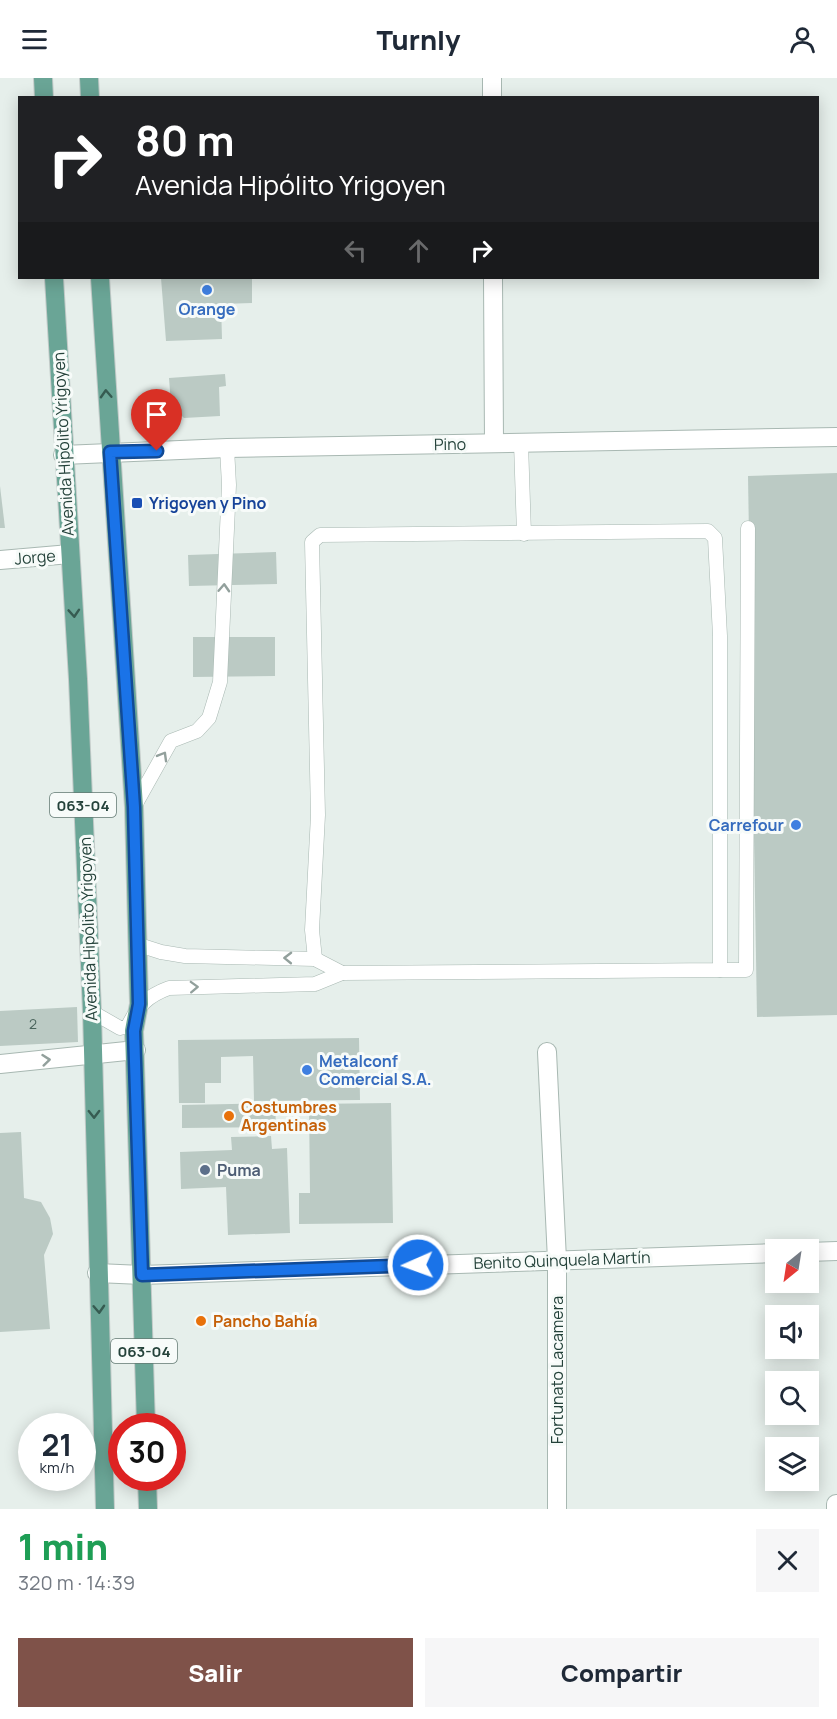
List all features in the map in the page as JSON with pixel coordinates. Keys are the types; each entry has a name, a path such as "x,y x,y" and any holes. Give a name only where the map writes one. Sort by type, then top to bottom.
{"main road":[{"path":"43,78 44,96"},
{"path":"89,78 90,96"},
{"name":"Avenida Hipólito Yrigoyen","path":"54,279 78,679 92,1012 97,1273 105,1509"},
{"name":"063-04","path":"100,279 134,807 139,1004 134,1031 146,1413"},
{"path":"147,1491 148,1509"}],"street":[{"path":"492,78 492,96"},
{"path":"493,279 494,443"},
{"name":"Pino","path":"63,455 227,448 837,437"},
{"name":"Jorge","path":"0,560 69,554"},
{"path":"0,1064 136,1050"},
{"name":"Fortunato Lacamera","path":"547,1052 557,1260 557,1509"},
{"path":"819,1252 837,1251"},
{"name":"Benito Quinquela Martín","path":"97,1273 142,1275 765,1253"}],"lane":[{"path":"521,443 524,534"},
{"path":"134,807 171,741 197,731 214,707 220,682 229,485 227,448"},
{"path":"92,1012 120,1028 128,1026 139,1004 168,988 315,984 342,973 746,970 748,528"},
{"path":"315,959 312,930 318,815 312,542 320,535 708,531 715,538 720,636 720,970"},
{"path":"136,944 185,956 315,959 342,973"}],"building":[{"path":"161,279 252,279 252,303 221,304 222,339 166,341"},
{"path":"225,374 226,386 219,387 220,416 184,418 171,405 169,378"},
{"name":"Carrefour","path":"837,473 837,1015 757,1017 748,476"},
{"path":"0,486 5,528 0,528"},
{"path":"276,552 277,584 189,586 188,555"},
{"path":"193,637 275,637 275,676 193,677"},
{"path":"77,1007 78,1042 0,1046 0,1011"},
{"name":"Metalconf Comercial S.A.","path":"359,1038 360,1100 254,1101 253,1056 221,1057 221,1083 205,1083 205,1103 179,1103 178,1040"},
{"name":"Costumbres Argentinas","path":"275,1103 276,1127 182,1128 182,1105"},
{"path":"391,1103 393,1223 299,1224 299,1193 310,1193 309,1104"},
{"path":"21,1132 24,1198 41,1202 50,1218 53,1234 44,1255 50,1329 0,1332 0,1133"},
{"path":"271,1136 272,1149 287,1148 290,1233 228,1235 226,1187 181,1189 180,1152 232,1150 231,1137"}],"place":[{"name":"Orange","path":"207,290"},
{"name":"Yrigoyen y Pino","path":"137,503"},
{"name":"Carrefour","path":"796,825"},
{"name":"Metalconf Comercial S.A.","path":"307,1070"},
{"name":"Costumbres Argentinas","path":"229,1116"},
{"name":"Puma","path":"205,1170"},
{"name":"Pancho Bahía","path":"201,1321"}],"route":[{"path":"157,451 110,452 134,807 139,1004 134,1031 142,1275 418,1265"}]}
